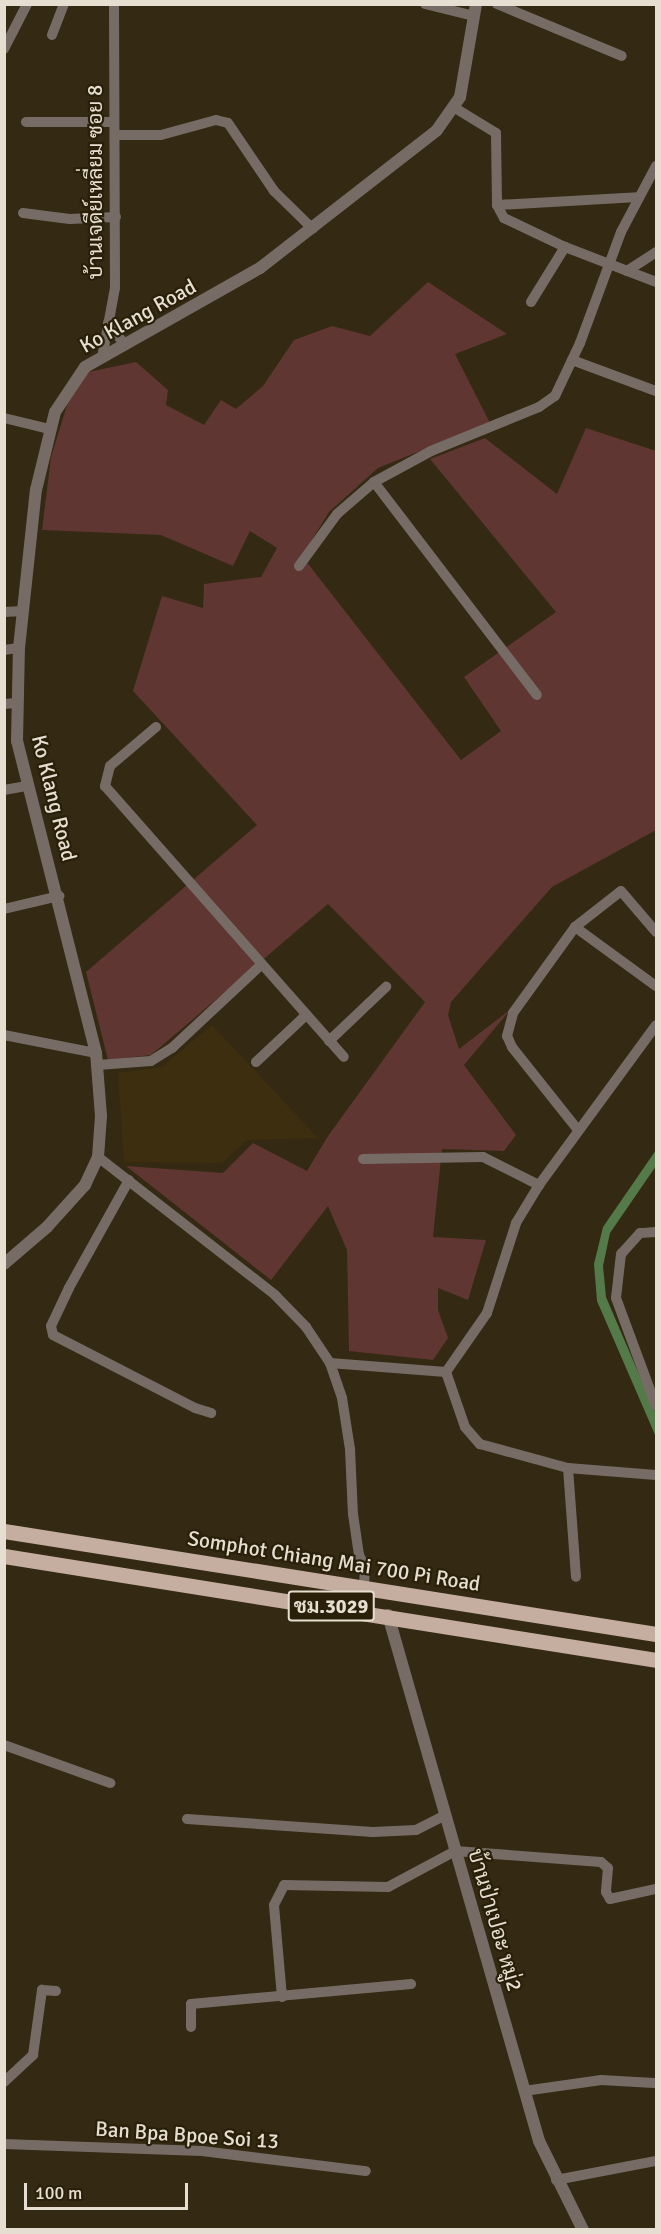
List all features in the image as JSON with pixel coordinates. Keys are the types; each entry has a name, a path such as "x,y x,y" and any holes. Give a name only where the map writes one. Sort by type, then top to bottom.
{"main road":[{"name":"Somphot Chiang Mai 700 Pi Road","path":"4,1531 657,1634"},
{"name":"ชม.3029","path":"4,1556 388,1615 657,1660"}],"street":[{"path":"4,49 27,4"},
{"path":"52,35 64,4"},
{"name":"บ้านเจดีย์เหลี่ยม ซอย 8","path":"102,358 115,288 114,4"},
{"path":"425,4 475,10"},
{"path":"497,4 622,56"},
{"name":"Ko Klang Road","path":"4,1264 47,1227 85,1185 98,1157 97,1059 59,896 26,786 10,704 19,648 36,490 49,429 72,381 85,367 260,268 314,229 437,130 455,108 475,10"},
{"path":"455,108 496,133 497,205 504,218 565,247 657,282"},
{"path":"115,135 161,135 216,120 228,123 274,191 314,229"},
{"path":"26,122 114,122"},
{"path":"300,566 328,524 374,482 431,451 539,407 555,396 572,360 608,264 639,197 657,166"},
{"path":"497,205 639,197"},
{"path":"23,213 70,219 116,216"},
{"path":"531,302 565,247"},
{"path":"627,271 657,252"},
{"path":"108,323 126,345"},
{"path":"572,360 657,391"},
{"path":"4,418 49,429"},
{"path":"374,482 537,695"},
{"path":"4,612 23,611"},
{"path":"4,650 19,648"},
{"path":"156,727 110,765 105,786 260,966 344,1057"},
{"path":"4,790 26,786"},
{"path":"578,1130 507,1036 518,1004 575,927 621,891 657,932"},
{"path":"4,909 59,896"},
{"path":"575,927 657,986"},
{"path":"4,1035 97,1059 151,1061 172,1048 260,966"},
{"path":"329,1041 386,987"},
{"path":"256,1062 306,1015"},
{"path":"447,1372 487,1313 516,1223 539,1185 578,1130 657,1025"},
{"path":"98,1157 288,1306 330,1363 347,1428 353,1514 359,1555 365,1566 364,1586"},
{"path":"363,1159 483,1157 539,1185"},
{"path":"129,1180 79,1268 51,1326 52,1335 195,1408 212,1413"},
{"path":"657,1232 640,1233 621,1254 616,1298 657,1406"},
{"path":"330,1363 447,1372"},
{"path":"447,1372 471,1438 492,1450 568,1468 657,1475"},
{"path":"568,1468 576,1577"},
{"name":"บ้านป่าเปอะ หมู่2","path":"388,1615 524,2091 556,2180 583,2229"},
{"path":"4,1745 110,1784"},
{"path":"187,1819 373,1833 416,1830 444,1816"},
{"path":"282,1997 274,1905 284,1885 388,1887 455,1851 601,1862 608,1868 606,1892 610,1899 657,1889"},
{"path":"190,2027 191,2004 411,1984"},
{"path":"4,2082 33,2055 42,1990 56,1991"},
{"path":"524,2091 601,2080 654,2083"},
{"name":"Ban Bpa Bpoe Soi 13","path":"4,2144 202,2151 366,2171"},
{"path":"556,2180 657,2161"}],"shaded area":[{"path":"428,282 507,334 455,354 490,423 378,468 329,512 302,556 461,760 501,731 464,677 556,612 430,459 485,438 557,494 586,428 656,451 656,830 552,887 451,1002 448,1015 459,1049 511,1009 464,1065 516,1135 504,1151 442,1149 433,1237 486,1240 468,1300 438,1288 438,1310 448,1338 433,1360 349,1351 347,1250 328,1206 271,1280 126,1166 223,1173 253,1143 307,1171 328,1136 425,1002 328,904 151,1055 108,1060 86,972 257,825 133,691 162,596 203,608 204,584 261,577 277,548 250,531 233,566 161,535 42,530 51,457 67,405 88,372 136,362 168,390 166,405 204,425 221,400 236,409 263,386 294,340 332,326 370,336"},
{"path":"212,1025 318,1138 247,1140 222,1163 124,1162 118,1073 162,1067"},
{"path":"656,1150 656,1166 610,1233 603,1266 606,1297 656,1414 656,1437 597,1301 594,1264 603,1227"}]}
